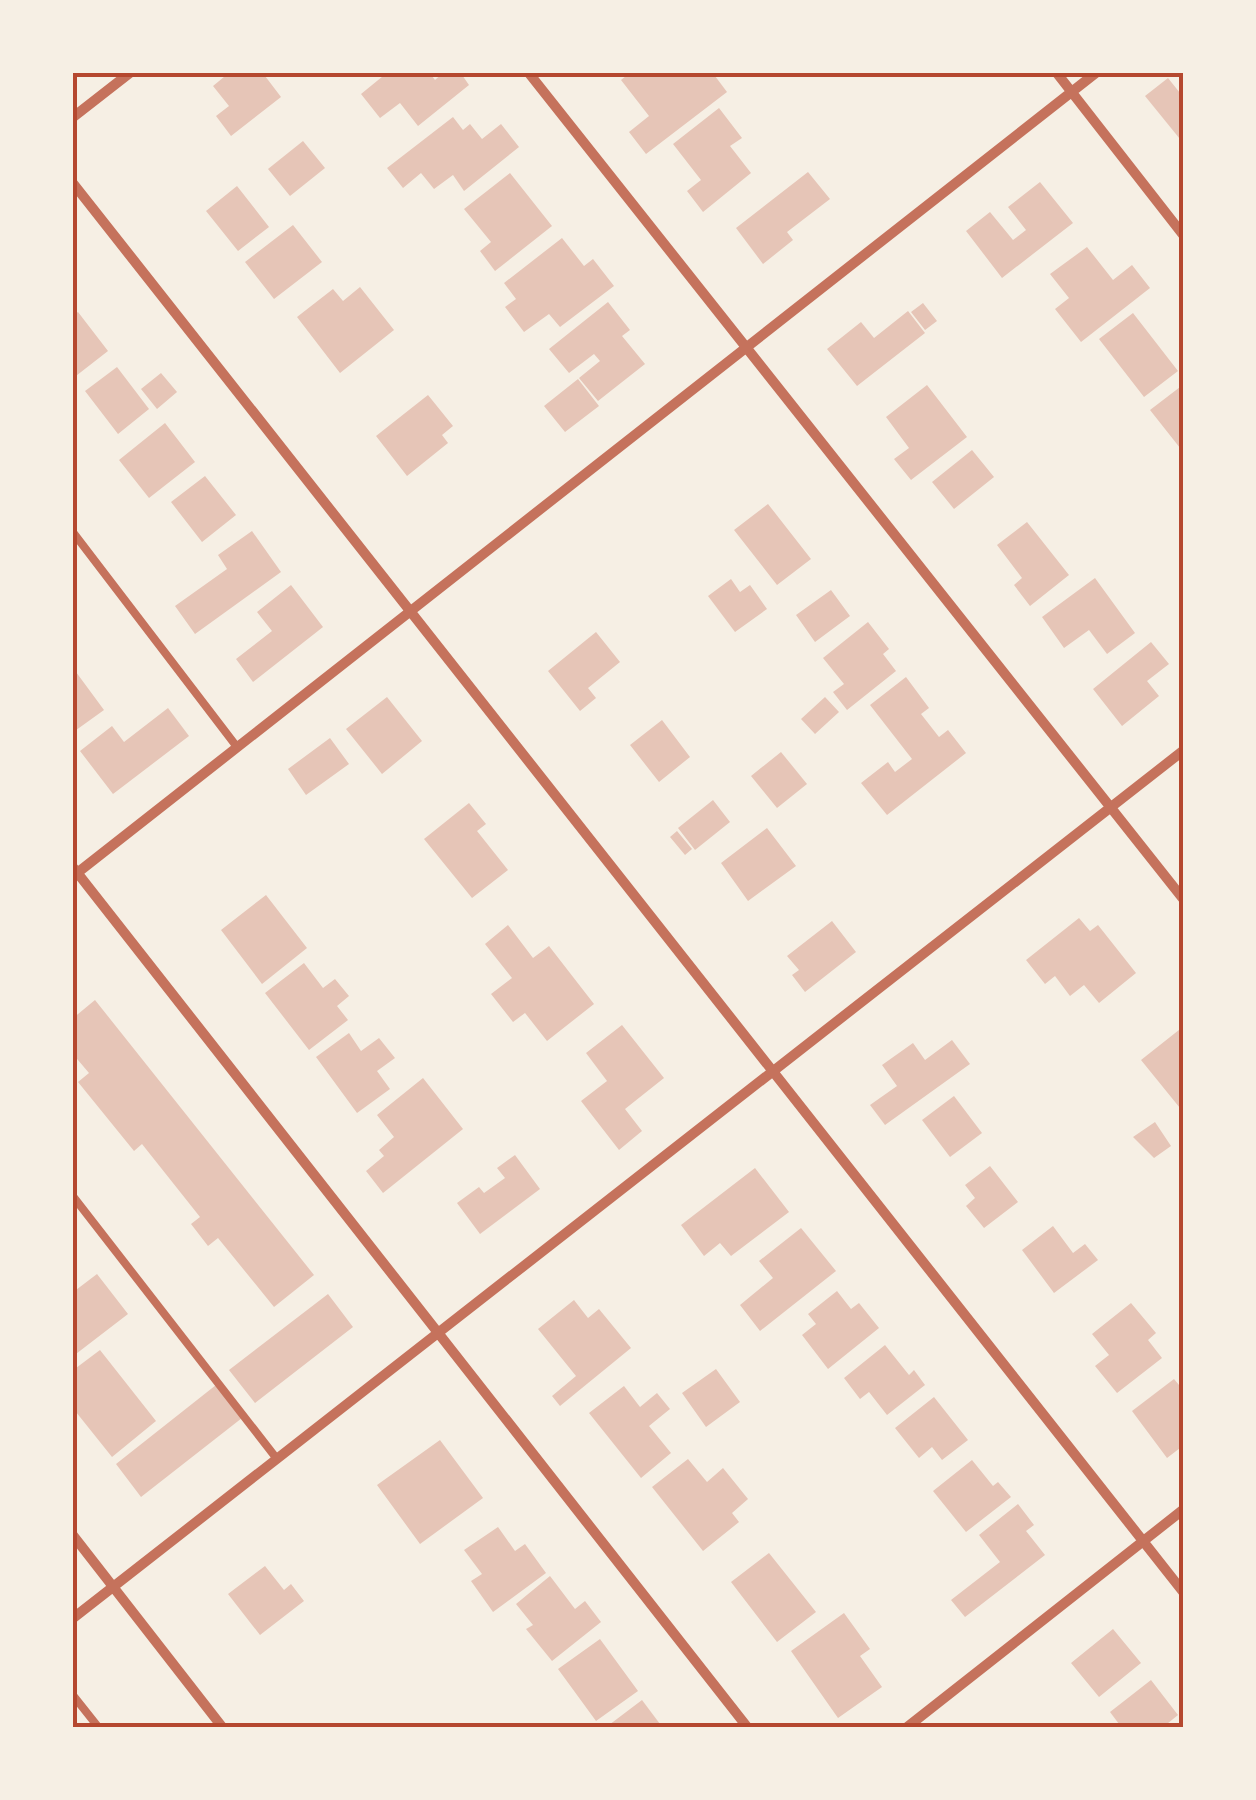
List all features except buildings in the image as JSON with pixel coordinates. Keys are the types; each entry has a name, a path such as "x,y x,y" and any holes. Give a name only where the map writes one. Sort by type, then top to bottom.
{"street":[{"path":"72,118 131,72"},
{"path":"528,72 1184,900"},
{"path":"1056,72 1184,236"},
{"path":"748,1728 74,872 1096,72"},
{"path":"72,182 1184,1593"},
{"path":"72,1619 1184,750"},
{"path":"906,1728 1184,1509"},
{"path":"72,1534 223,1728"}],"lane":[{"path":"72,531 237,747"},
{"path":"72,1195 278,1458"},
{"path":"72,1694 99,1728"}]}
